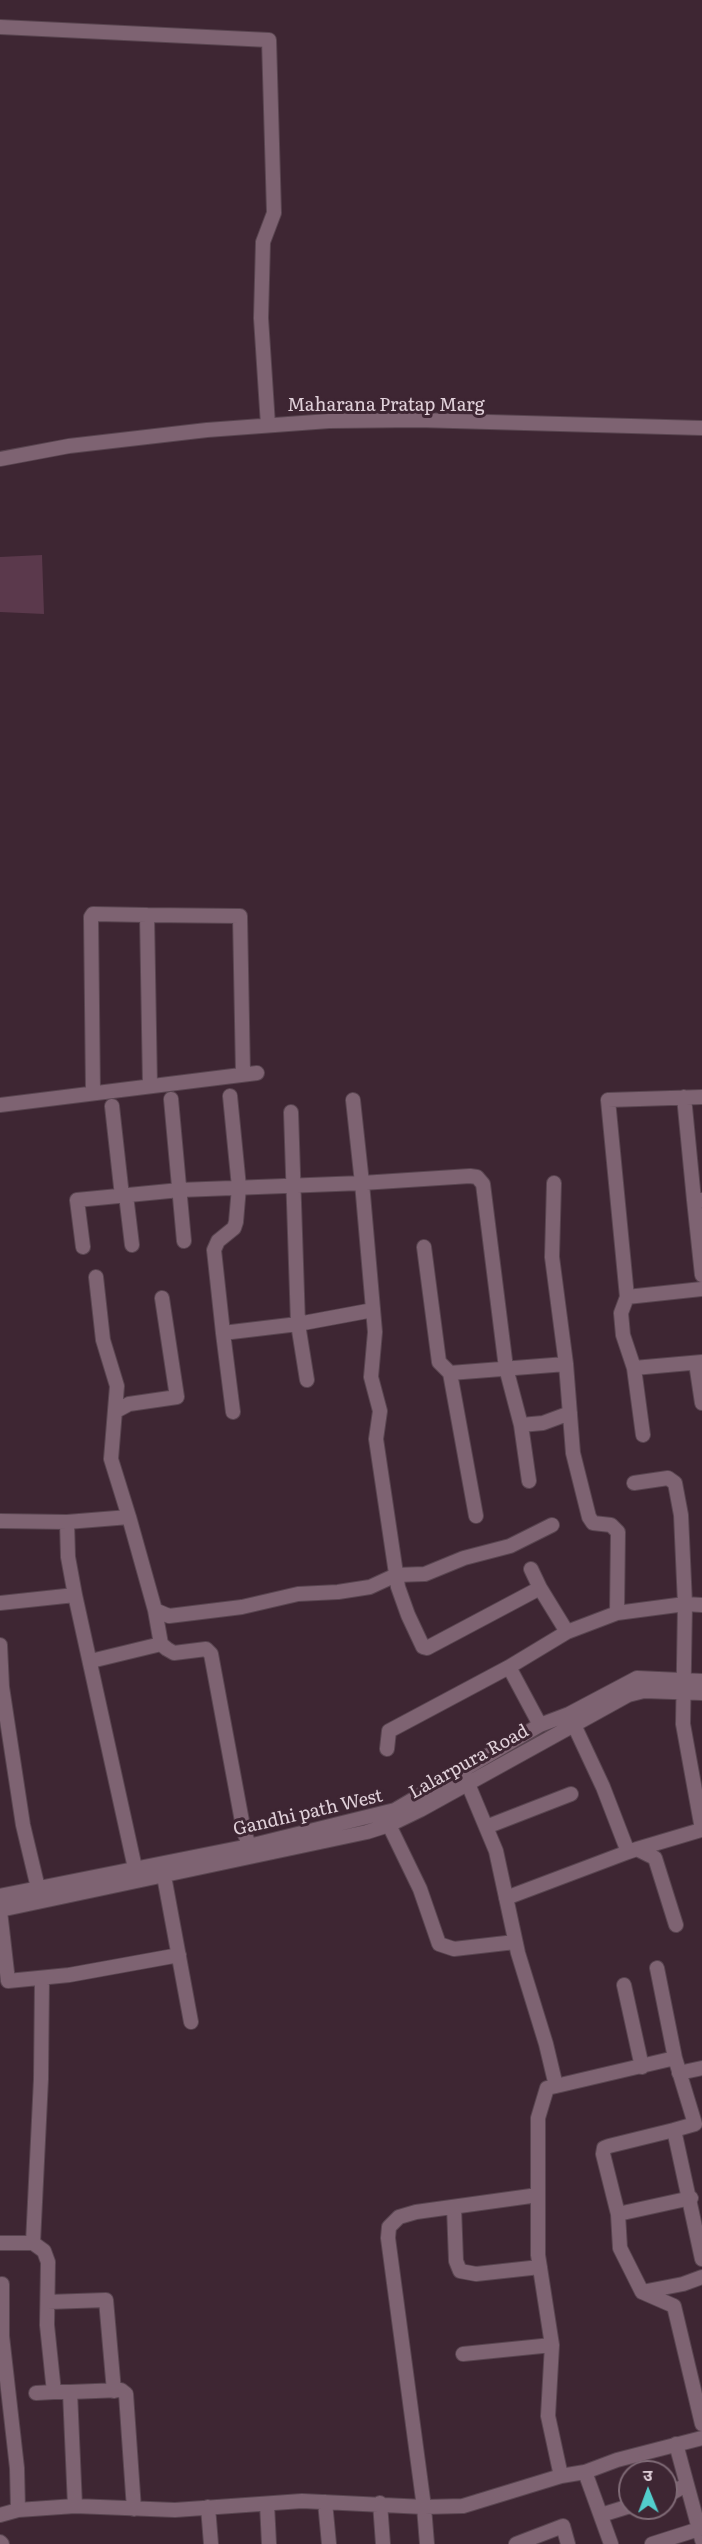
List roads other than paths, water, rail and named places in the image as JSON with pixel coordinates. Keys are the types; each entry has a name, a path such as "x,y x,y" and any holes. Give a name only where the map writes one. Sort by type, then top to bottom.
{"street":[{"path":"0,27 268,40 274,213 263,242 261,318 268,425"},
{"name":"Maharana Pratap Marg","path":"0,459 69,446 268,425 329,421 418,420 702,428"},
{"path":"93,1093 91,917 93,914 240,916 243,1074"},
{"path":"147,915 150,1086"},
{"path":"0,1105 257,1073"},
{"path":"230,1096 239,1186 236,1222 234,1228 218,1240 214,1250 233,1412"},
{"path":"684,1096 695,1150 702,1275"},
{"path":"643,1435 634,1368 623,1335 621,1313 627,1296 608,1100 702,1097"},
{"path":"171,1099 184,1241"},
{"path":"353,1100 375,1332 371,1377 380,1411 376,1439 396,1575 408,1615 423,1647 427,1648 540,1588"},
{"path":"112,1106 132,1245"},
{"path":"291,1112 298,1324 307,1380"},
{"path":"83,1247 77,1200 239,1186 362,1183 470,1176 480,1180 483,1184 506,1368 521,1425 530,1481"},
{"path":"554,1183 552,1257 566,1364 573,1453 589,1517 593,1523 611,1525 618,1532 617,1613"},
{"path":"424,1247 439,1362 450,1373 476,1516"},
{"path":"96,1277 103,1340 117,1386 111,1459 155,1610 161,1644 174,1653 206,1650 211,1654 251,1851"},
{"path":"627,1296 702,1289"},
{"path":"116,1411 129,1404 177,1397 162,1298"},
{"path":"223,1333 298,1324 372,1310"},
{"path":"634,1368 699,1363 702,1403"},
{"path":"450,1373 566,1364"},
{"path":"521,1425 543,1423 570,1413"},
{"path":"506,1899 632,1851 702,1829 682,1724 685,1604 682,1525 675,1483 668,1478 634,1483"},
{"path":"0,1521 67,1522 129,1517"},
{"path":"67,1522 68,1557 75,1595 135,1868"},
{"path":"155,1610 169,1616 242,1607 298,1594 338,1592 370,1587 396,1575 425,1574 464,1558 510,1546 552,1525"},
{"path":"531,1569 567,1632"},
{"path":"0,1603 75,1595"},
{"path":"387,1749 389,1731 509,1667 567,1632 617,1613 685,1604 702,1605"},
{"path":"91,1661 161,1644"},
{"path":"0,1645 1,1673 23,1825 38,1888"},
{"path":"509,1667 540,1725"},
{"name":"Gandhi path West","path":"0,1896 135,1868 251,1851 395,1810 465,1778 540,1725 569,1714 637,1678 683,1686 702,1680"},
{"name":"Lalarpura Road","path":"0,1911 165,1876 251,1851 389,1825 465,1778 574,1725 628,1695 683,1686 702,1693"},
{"path":"574,1725 632,1851 655,1858 676,1925"},
{"path":"465,1778 496,1851 516,1942 556,2086"},
{"path":"486,1827 571,1794"},
{"path":"389,1825 420,1889 439,1944 454,1949 516,1942"},
{"path":"165,1876 191,2022"},
{"path":"0,1911 4,1981 42,1979 179,1955"},
{"path":"657,1968 675,2058 698,2123 604,2148 603,2154 618,2214 620,2248 642,2292 674,2306 702,2424"},
{"path":"33,2243 41,2079 42,1979"},
{"path":"624,1985 642,2067"},
{"path":"561,2476 548,2416 552,2345 540,2267 538,2118 547,2088 675,2058"},
{"path":"679,2073 702,2068"},
{"path":"674,2130 691,2198 702,2259"},
{"path":"427,2544 388,2238 389,2227 399,2217 538,2195"},
{"path":"618,2214 691,2198"},
{"path":"454,2207 456,2261 460,2271 476,2274 540,2267"},
{"path":"0,2243 33,2243 45,2251 48,2262 47,2325 54,2392"},
{"path":"642,2292 683,2284 702,2277"},
{"path":"2,2284 3,2394 17,2468 18,2510"},
{"path":"105,2285 114,2391"},
{"path":"48,2302 106,2300"},
{"path":"463,2354 552,2345"},
{"path":"36,2393 121,2390 126,2394 134,2509"},
{"path":"70,2392 75,2506"},
{"path":"0,2515 18,2510 75,2506 175,2510 326,2502 424,2507 464,2506 561,2476 585,2472 617,2460 702,2438"},
{"path":"655,2543 701,2535 676,2444"},
{"path":"585,2472 611,2544"},
{"path":"678,2489 686,2485"},
{"path":"326,2502 329,2544"},
{"path":"380,2503 383,2544"},
{"path":"267,2504 269,2544"},
{"path":"208,2507 211,2544"},
{"path":"601,2515 618,2510"},
{"path":"516,2544 563,2526 568,2544"}]}
